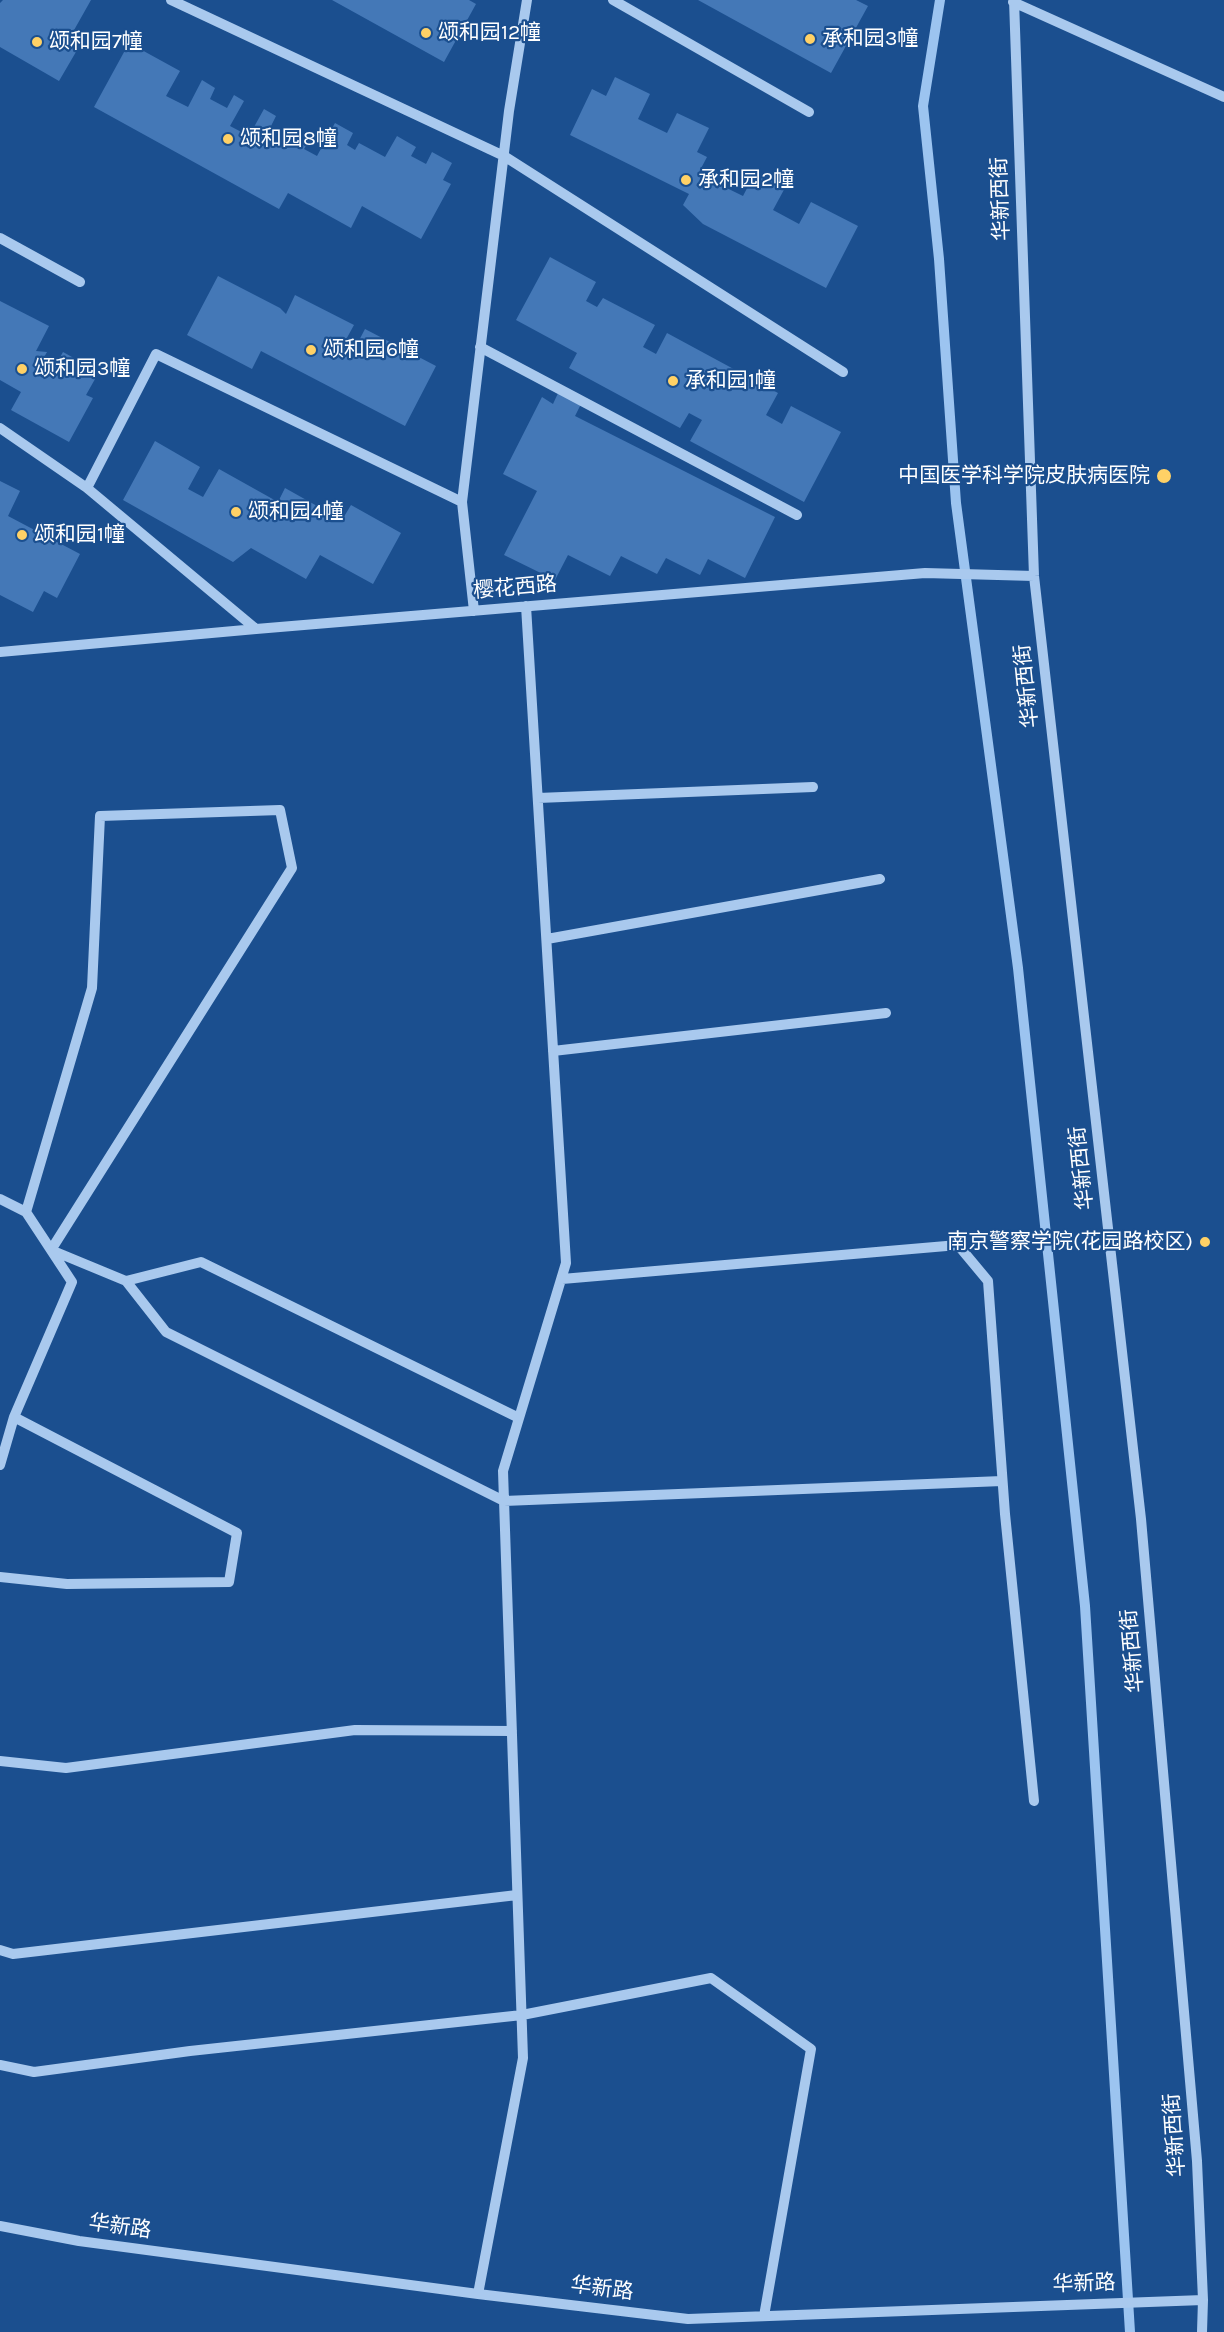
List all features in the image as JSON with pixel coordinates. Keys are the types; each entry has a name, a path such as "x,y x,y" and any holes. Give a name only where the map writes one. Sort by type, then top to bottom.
{"street":[{"path":"171,0 504,156 843,372"},
{"path":"474,610 462,502 504,156 527,0"},
{"path":"613,0 809,112"},
{"path":"1014,1 1224,98"},
{"name":"华新西街","path":"1014,1 1034,576 1141,1519 1196,2149 1203,2300 1202,2332"},
{"path":"0,238 80,282"},
{"path":"480,347 797,515"},
{"path":"87,488 156,354 462,502"},
{"path":"0,428 87,488 256,629"},
{"name":"樱花西路","path":"0,652 925,573 1034,576"},
{"path":"478,2294 523,2058 503,1472 567,1263 526,606"},
{"path":"538,798 813,787"},
{"path":"26,1212 92,988 100,816 280,810 292,867 51,1250"},
{"path":"547,939 880,879"},
{"path":"553,1051 886,1013"},
{"path":"0,1199 26,1212 72,1282 14,1417 0,1465"},
{"path":"562,1279 958,1245 988,1281 1002,1481 1034,1801"},
{"path":"51,1250 126,1281 166,1332 504,1501 1002,1481"},
{"path":"126,1281 201,1262 519,1418"},
{"path":"0,1577 67,1584 229,1582 237,1533 14,1417"},
{"path":"0,1761 66,1768 355,1730 512,1731"},
{"path":"0,1950 13,1954 25,1953 517,1895"},
{"path":"0,2065 34,2072 190,2051 522,2015 711,1978 811,2049 764,2316"},
{"name":"华新路","path":"0,2226 79,2241 478,2294 688,2319 1203,2300"}],"building":[{"name":"颂和园7幢","path":"3,0 91,0 69,39 80,45 59,81 0,47 0,3"},
{"name":"颂和园12幢","path":"332,0 469,0 476,4 444,62"},
{"name":"承和园3幢","path":"698,0 856,0 868,6 831,73"},
{"name":"颂和园8幢","path":"129,43 180,71 166,96 188,107 202,80 215,88 210,99 227,108 234,95 244,101 230,126 249,136 264,109 276,116 270,128 281,135 285,128 309,141 304,149 317,156 335,123 353,133 347,145 355,150 359,143 385,157 397,136 416,147 411,156 426,164 432,152 452,163 443,180 451,184 421,239 362,206 351,228 288,193 279,209 94,107"},
{"name":"承和园2幢","path":"615,77 650,94 638,119 667,133 677,113 709,128 697,152 707,157 698,174 743,196 756,171 786,186 773,210 799,224 811,202 858,226 826,288 703,224 683,205 689,194 570,135 592,89 606,96"},
{"name":"承和园1幢","path":"550,257 596,282 586,301 597,307 603,298 655,325 643,347 656,354 667,333 778,393 766,415 782,424 791,406 841,432 804,502 690,441 702,420 689,413 680,428 569,368 577,353 516,320"},
{"name":"颂和园6幢","path":"218,276 280,308 286,314 295,295 354,325 343,345 354,350 365,329 436,366 405,426 261,351 252,369 187,335"},
{"name":"颂和园3幢","path":"0,301 49,326 36,351 47,352 39,366 52,372 63,352 99,372 86,395 93,398 69,442 11,410 21,392 0,380"},
{"path":"559,391 582,402 575,416 775,517 745,578 708,559 700,575 666,558 657,574 621,556 610,576 568,555 555,580 504,555 537,491 503,474 542,397 553,404"},
{"name":"颂和园4幢","path":"155,441 200,467 188,489 203,497 219,469 278,502 285,488 342,520 351,505 401,533 373,584 320,555 306,579 251,548 233,562 123,500"},
{"name":"颂和园1幢","path":"0,481 20,491 8,516 80,554 57,598 44,591 33,612 0,595"}],"waterway":[{"path":"940,0 923,106 939,259 956,503 1018,968 1085,1606 1130,2332"}],"place":[{"name":"颂和园12幢","path":"426,33"},
{"name":"承和园3幢","path":"810,39"},
{"name":"颂和园7幢","path":"37,42"},
{"name":"颂和园8幢","path":"228,139"},
{"name":"承和园2幢","path":"686,180"},
{"name":"颂和园6幢","path":"311,350"},
{"name":"颂和园3幢","path":"22,369"},
{"name":"承和园1幢","path":"673,381"},
{"name":"中国医学科学院皮肤病医院","path":"1164,476"},
{"name":"颂和园4幢","path":"236,512"},
{"name":"颂和园1幢","path":"22,535"},
{"name":"南京警察学院(花园路校区)","path":"1205,1242"}]}
